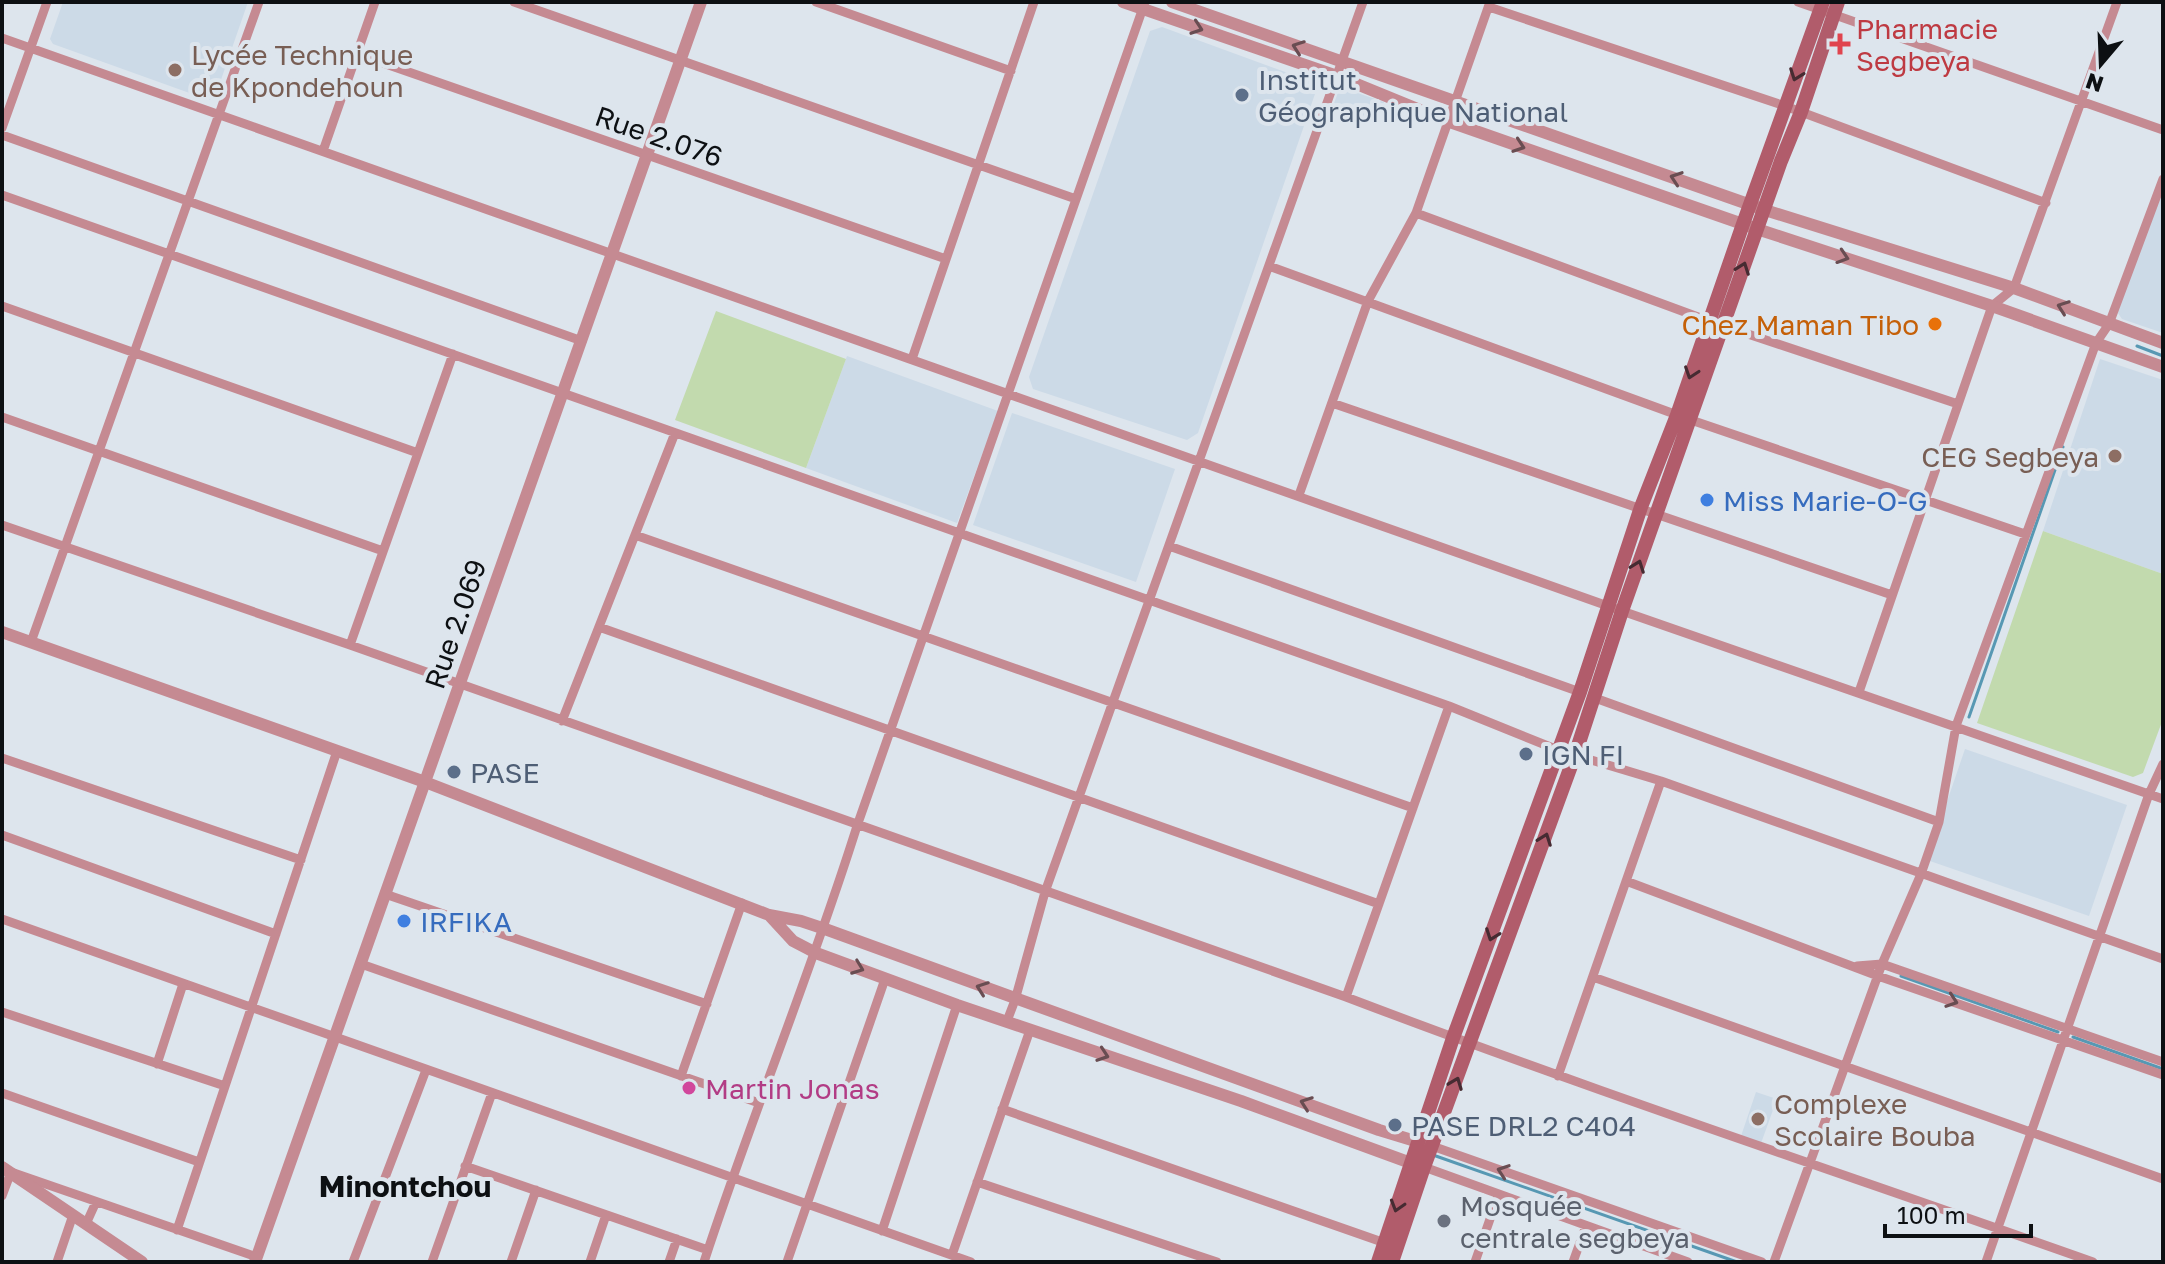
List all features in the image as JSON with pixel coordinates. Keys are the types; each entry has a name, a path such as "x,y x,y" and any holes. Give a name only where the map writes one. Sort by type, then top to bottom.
{"main road":[{"path":"1425,1144 1453,1038 1580,692 1656,515 1684,417 1750,226 1750,204 1785,106 1829,7"},
{"path":"1750,226 1765,210 1801,112 1829,7"},
{"path":"1378,1262 1425,1144 1470,1045 1595,698 1641,507 1684,417"},
{"path":"1392,1262 1417,1165"}],"street":[{"path":"2,128 47,2"},
{"path":"31,642 259,2"},
{"path":"323,151 375,2"},
{"path":"514,2 1076,199"},
{"name":"Rue 2.069","path":"256,1260 701,2"},
{"path":"816,2 1011,71"},
{"path":"912,359 1034,2"},
{"path":"1123,2 1144,5 1337,76 1447,121 2163,367"},
{"path":"1172,2 1765,210 2014,288 2163,343"},
{"path":"1007,1021 1045,892 1363,2"},
{"path":"1798,2 1829,7 2163,130"},
{"path":"1859,692 1992,306 2014,288 2115,3"},
{"path":"1299,495 1368,301 1416,213 1490,4 1785,106 2046,203"},
{"path":"704,1262 759,1103 825,929 889,732 1144,5"},
{"path":"2,38 2163,799"},
{"name":"Rue 2.076","path":"357,54 946,259"},
{"path":"2,135 582,341"},
{"path":"1774,1262 1882,964 1921,874 1939,822 1956,726 2096,343 2109,324 2163,179"},
{"path":"2,195 1449,706 1558,750 1661,781 2163,959"},
{"path":"1416,213 1716,323 1958,404"},
{"path":"1269,266 1684,417 2025,534"},
{"path":"2,306 418,453"},
{"path":"350,645 453,354"},
{"path":"1332,403 1892,595"},
{"path":"2,417 383,551"},
{"path":"562,721 675,433"},
{"path":"2,525 1346,997 1470,1045 1810,1165 2093,1262"},
{"path":"635,535 1413,808"},
{"path":"1169,546 1580,692"},
{"path":"599,627 1379,904"},
{"path":"2,632 425,782 769,915 825,929 1015,1000 1762,1262"},
{"path":"1595,698 1939,822"},
{"path":"1346,997 1449,706"},
{"path":"177,1230 337,751"},
{"path":"2,758 301,860"},
{"path":"1986,1262 2149,794 2163,764"},
{"path":"1558,1076 1661,781"},
{"path":"2,835 276,934"},
{"path":"1626,881 1878,976 2163,1075"},
{"path":"385,894 707,1004"},
{"path":"681,1076 742,903"},
{"path":"769,915 793,941 816,953 957,1005 1241,1101 1666,1258 1688,1262"},
{"path":"2,919 971,1262"},
{"path":"361,964 759,1103"},
{"path":"1854,966 1882,964 2163,1062"},
{"path":"1593,977 2163,1179"},
{"path":"787,1262 885,979"},
{"path":"157,1064 183,984"},
{"path":"882,1231 957,1005"},
{"path":"2,1012 225,1086"},
{"path":"952,1255 1030,1030"},
{"path":"353,1262 426,1070"},
{"path":"2,1093 199,1162"},
{"path":"432,1262 492,1093"},
{"path":"1002,1109 1385,1243"},
{"path":"465,1166 708,1250"},
{"path":"6,1170 256,1260"},
{"path":"2,1196 6,1170"},
{"path":"6,1170 141,1262"},
{"path":"977,1182 1217,1262"},
{"path":"511,1262 536,1190"},
{"path":"1475,1262 1498,1196"},
{"path":"86,1224 96,1202"},
{"path":"57,1262 73,1215"},
{"path":"590,1262 606,1215"},
{"path":"1573,1262 1586,1226"},
{"path":"669,1262 677,1239"}],"shaded area":[{"name":"Lycée Technique de Kpondehoun","path":"63,2 248,2 215,97 209,100 53,44 50,39"},
{"path":"1162,27 1310,81 1316,91 1198,433 1187,440 1033,389 1029,377 1150,31"},
{"path":"1340,87 1384,102 1377,121 1333,106"},
{"path":"2163,191 2163,333 2122,319 2116,310"},
{"path":"847,356 998,411 957,523 806,468"},
{"name":"CEG Segbeya","path":"2100,359 2163,380 2163,574 2043,531"},
{"path":"1012,413 1175,469 1136,582 973,525"},
{"path":"1965,749 2127,805 2089,916 1927,860"},
{"name":"Complexe Scolaire Bouba","path":"1756,1092 1777,1099 1760,1146 1740,1139"}],"green space":[{"path":"716,311 846,359 806,468 675,420"},
{"path":"2043,531 2163,574 2163,719 2143,773 2133,777 1977,723"}],"waterway":[{"path":"2137,346 2163,356"},
{"path":"1969,717 2063,447"},
{"path":"1901,976 2058,1032"},
{"path":"2073,1037 2163,1069"},
{"path":"1433,1155 1737,1262"}],"place":[{"name":"Pharmacie Segbeya","path":"1840,44"},
{"name":"Lycée Technique de Kpondehoun","path":"175,70"},
{"name":"Institut Géographique National","path":"1242,95"},
{"name":"Chez Maman Tibo","path":"1935,324"},
{"name":"CEG Segbeya","path":"2115,456"},
{"name":"Miss Marie-O-G","path":"1707,500"},
{"name":"IGN FI","path":"1526,754"},
{"name":"PASE","path":"454,772"},
{"name":"IRFIKA","path":"404,921"},
{"name":"Martin Jonas","path":"689,1088"},
{"name":"Complexe Scolaire Bouba","path":"1758,1119"},
{"name":"PASE DRL2 C404","path":"1395,1125"},
{"name":"Mosquée centrale segbeya","path":"1444,1221"}],"district":[{"name":"Minontchou","path":"405,1186"}]}
